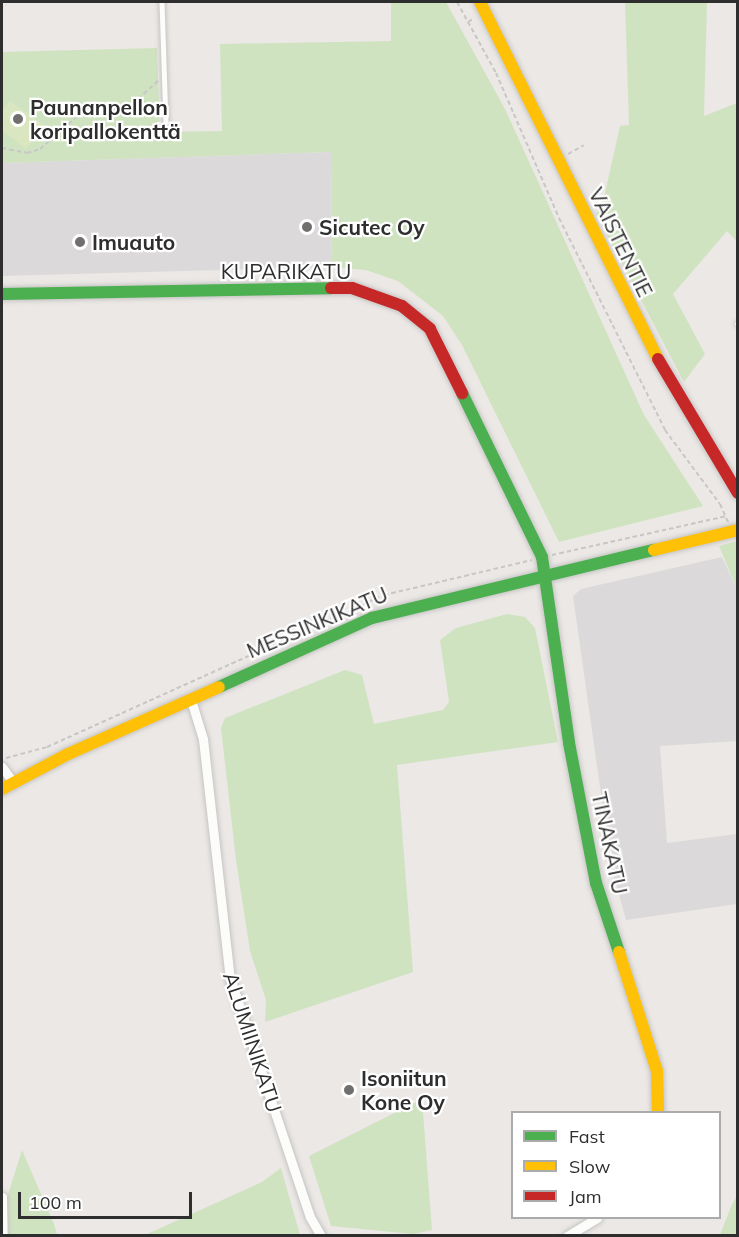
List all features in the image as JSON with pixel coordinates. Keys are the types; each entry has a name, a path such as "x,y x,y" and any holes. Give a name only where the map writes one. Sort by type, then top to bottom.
{"street":[{"name":"VAISTENTIE","path":"480,2 667,378 738,493"},
{"name":"KUPARIKATU","path":"2,294 352,288 392,301 417,317 440,345 542,558 545,575"},
{"name":"MESSINKIKATU","path":"2,789 372,618 735,531"},
{"name":"TINAKATU","path":"545,575 570,743 596,883 657,1071 658,1111"},
{"name":"ALUMIINIKATU","path":"191,700 203,739 230,978 310,1217 321,1236"},
{"path":"2,766 13,782"},
{"path":"2,1197 3,1236"},
{"path":"567,1236 595,1219"}],"lane":[{"path":"162,2 166,122"}],"path":[{"path":"457,2 496,73 559,218 665,430 720,504 735,531"},
{"path":"468,22 473,19"},
{"path":"2,148 27,153 40,149 81,113 127,109 153,84 164,80"},
{"path":"558,159 584,145"}],"shaded area":[{"path":"331,152 332,267 2,276 2,163"},
{"path":"722,557 737,589 737,741 660,746 667,843 737,834 737,904 626,920 611,865 573,596 581,589"}],"green space":[{"path":"391,2 446,2 505,109 644,415 703,506 559,542 462,345 443,316 398,281 366,270 332,267 331,152 2,163 2,52 157,48 160,132 222,131 220,44 391,41"},
{"path":"625,2 707,2 704,116 737,103 737,242 727,231 673,294 705,354 684,382 596,214 602,206 620,126 629,125"},
{"name":"Paunanpellon koripallokenttä","path":"10,101 45,126 26,149 2,130 2,111"},
{"path":"738,541 737,589 719,546"},
{"path":"507,614 525,617 535,628 558,742 397,765 413,972 265,1022 266,1000 250,951 236,860 221,728 225,718 345,670 362,675 374,724 443,710 449,702 440,640 456,628"},
{"path":"422,1099 432,1230 413,1234 331,1226 309,1156"},
{"path":"22,1150 57,1235 6,1235 5,1204"},
{"path":"281,1168 300,1235 145,1235 262,1182"},
{"path":"737,1196 737,1235 720,1235 732,1204"}],"traffic: fast":[{"path":"2,294 331,288"},
{"path":"462,393 542,557 569,743 596,883 619,952"},
{"path":"219,687 372,618 654,550"}],"traffic: slow":[{"path":"480,2 658,359"},
{"path":"654,550 738,530"},
{"path":"2,789 68,754 219,687"},
{"path":"619,952 657,1071 658,1111"}],"traffic: jam":[{"path":"331,288 352,288 402,306 430,329 462,393"},
{"path":"658,359 738,493"}],"place":[{"name":"Paunanpellon koripallokenttä","path":"18,119"},
{"name":"Sicutec Oy","path":"307,227"},
{"name":"Imuauto","path":"80,242"},
{"name":"Isoniitun Kone Oy","path":"349,1090"}]}
